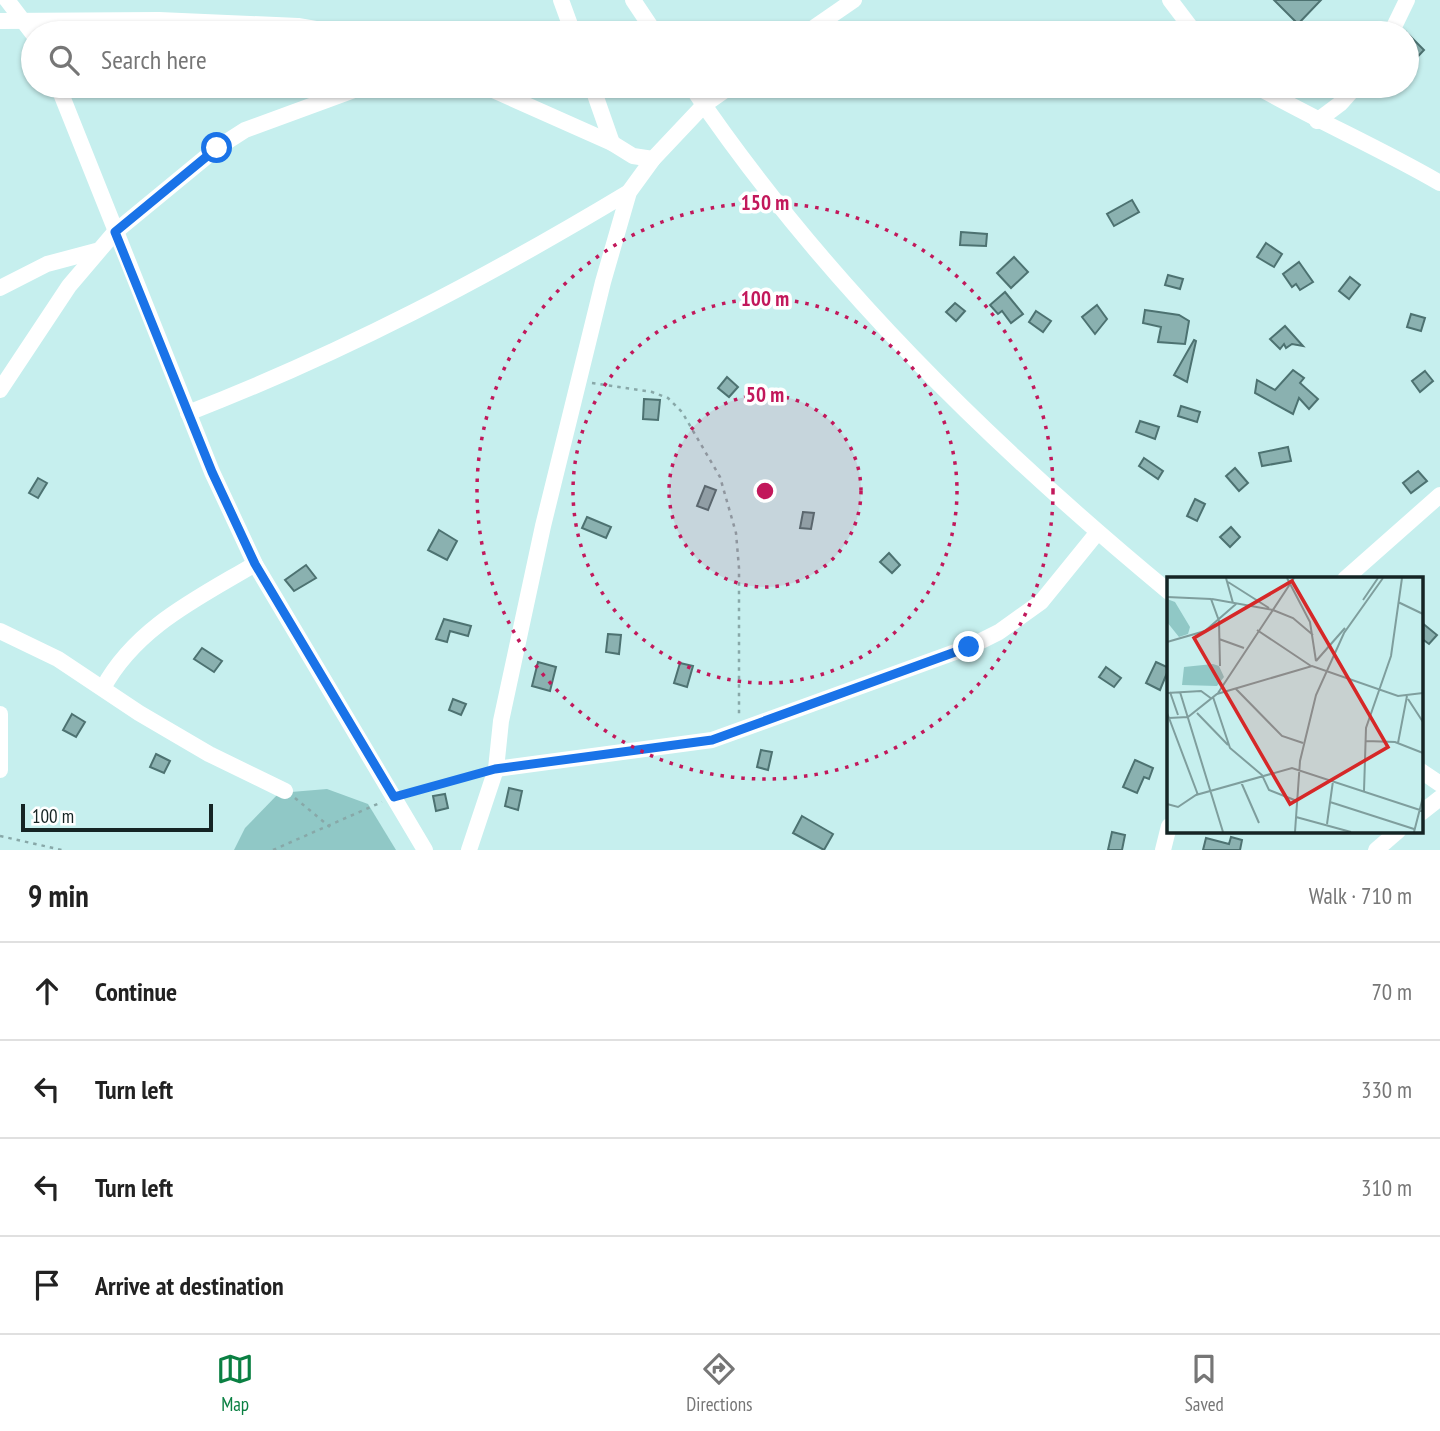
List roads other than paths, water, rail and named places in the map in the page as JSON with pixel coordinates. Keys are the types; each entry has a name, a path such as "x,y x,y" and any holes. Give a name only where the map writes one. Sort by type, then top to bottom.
{"street":[{"path":"7,0 24,21"},
{"path":"561,0 569,21"},
{"path":"633,0 647,21"},
{"path":"823,21 854,0"},
{"path":"1170,0 1186,21"},
{"path":"1397,21 1407,0"},
{"path":"0,21 21,26"},
{"path":"63,98 188,413 255,564 425,850"},
{"path":"0,390 52,310 96,251 115,232 217,148 244,130 329,98"},
{"path":"511,98 612,143 633,156 653,159"},
{"path":"596,98 612,143"},
{"path":"699,98 834,274 998,444 1097,533 1167,590"},
{"path":"469,850 495,769 501,721 540,538 629,192 653,159 714,98"},
{"path":"1277,98 1317,121 1384,151 1440,183"},
{"path":"1317,121 1346,98"},
{"path":"188,413 332,353 464,289 629,192"},
{"path":"0,288 47,264 96,251"},
{"path":"1347,577 1440,495"},
{"path":"495,769 639,752 739,732 754,723 813,705 969,647 999,632 1052,592 1097,533"},
{"path":"103,688 114,668 152,627 255,564"},
{"path":"0,631 58,659 209,754 285,791"},
{"path":"0,714 0,771"},
{"path":"1422,772 1440,784"},
{"path":"1422,812 1440,798"},
{"path":"1163,850 1168,832"},
{"path":"1376,850 1397,832"}]}
